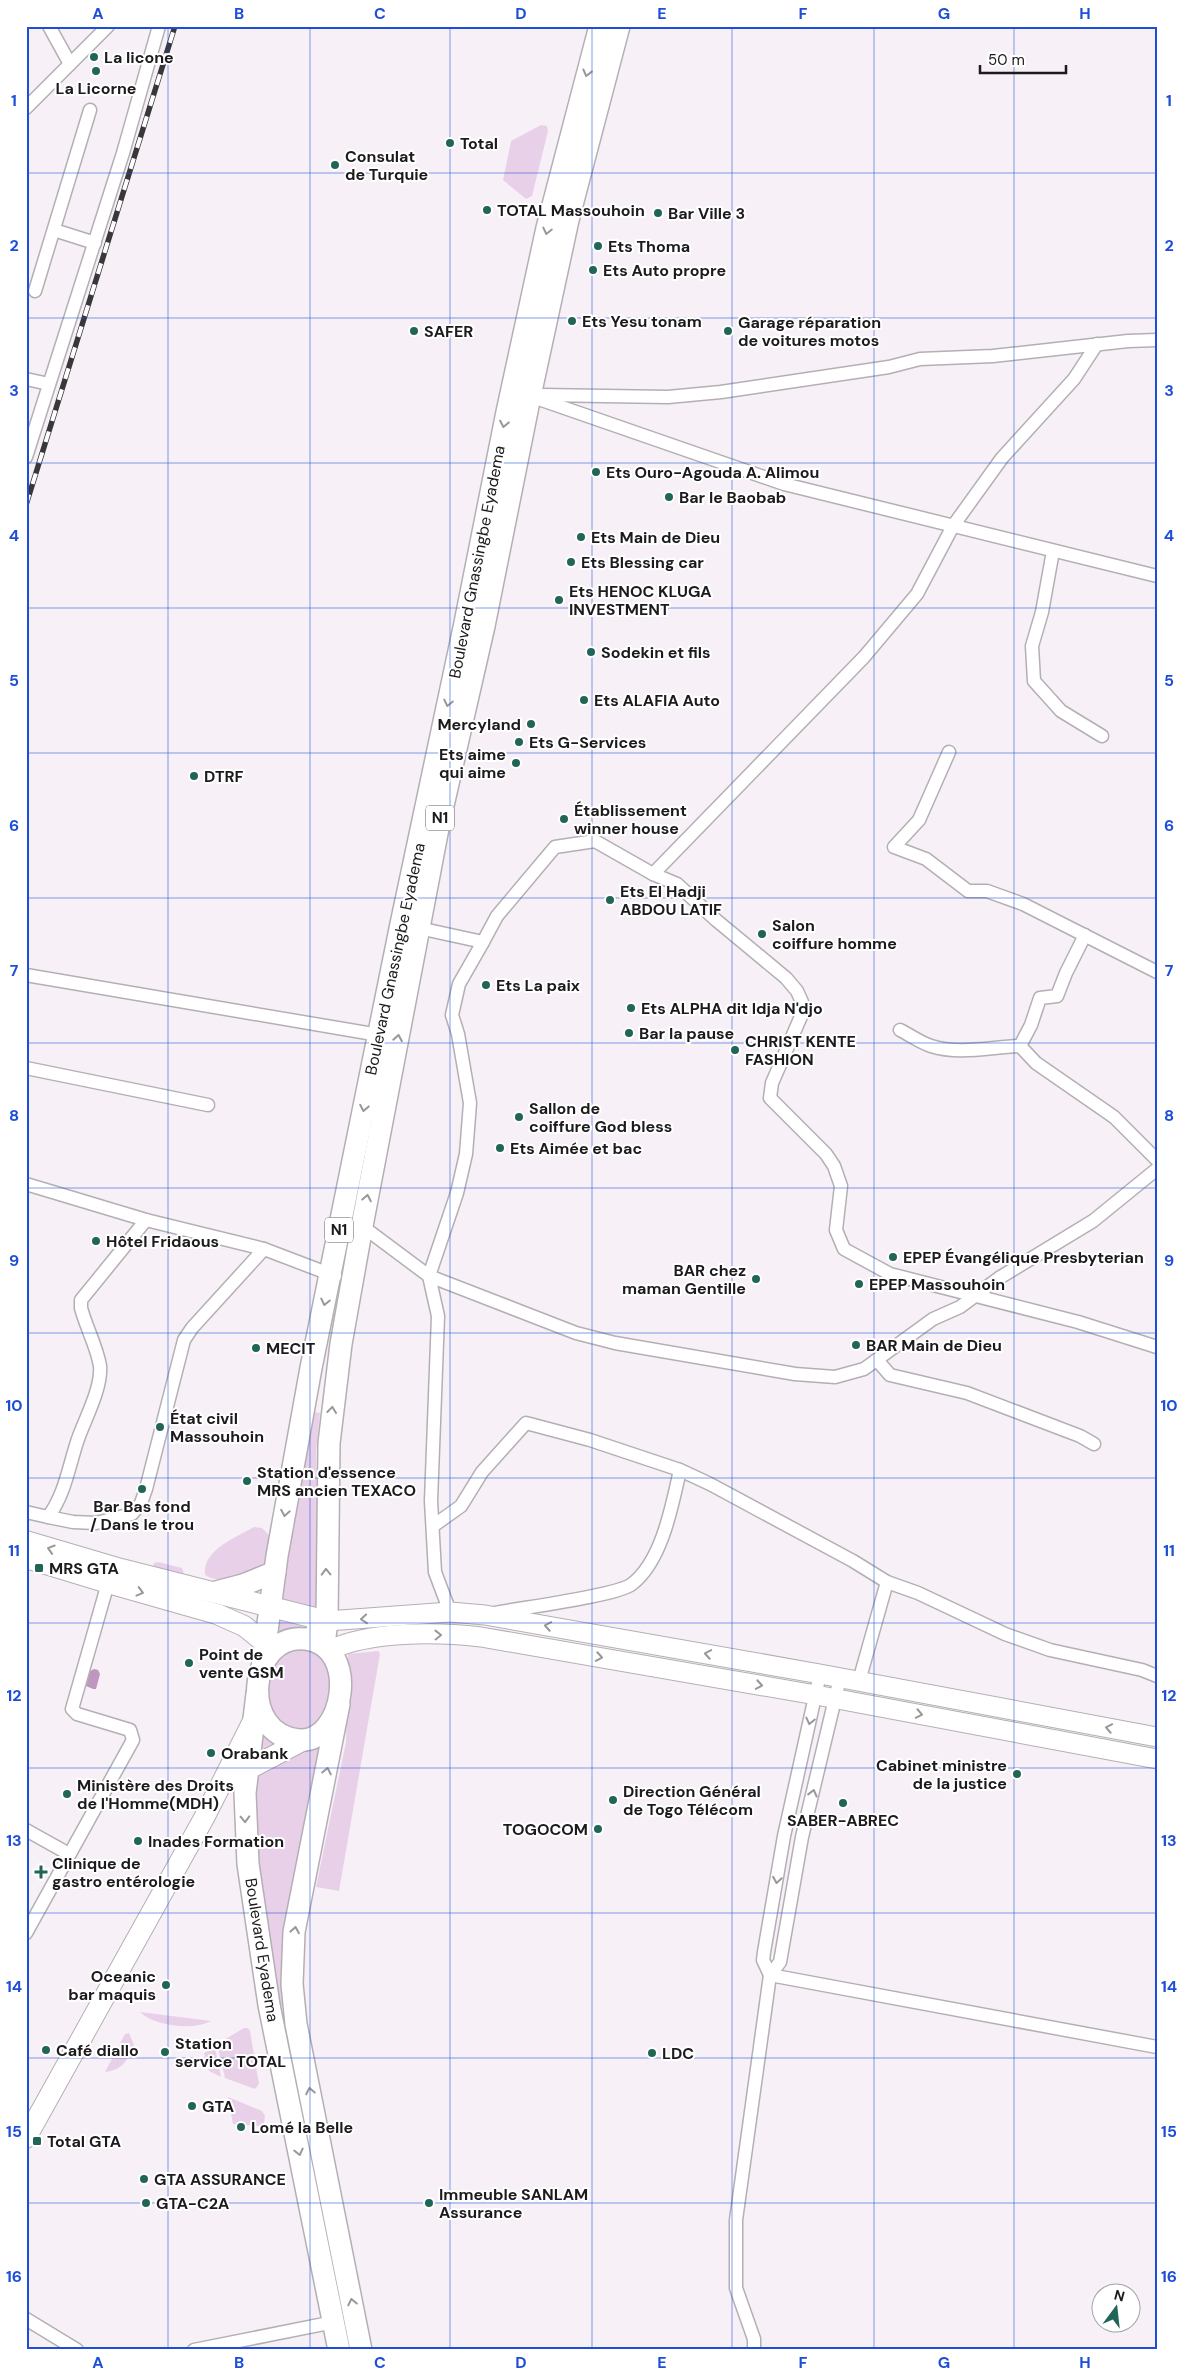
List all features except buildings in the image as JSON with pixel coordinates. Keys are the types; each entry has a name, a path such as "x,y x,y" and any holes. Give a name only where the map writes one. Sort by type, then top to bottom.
{"highway":[{"name":"Boulevard Gnassingbe Eyadema","path":"520,394 547,228 600,26"},
{"name":"Boulevard Gnassingbe Eyadema","path":"320,1645 327,1621 328,1443 341,1344 362,1226 409,926 465,623 520,394 619,26"},
{"name":"Boulevard Gnassingbe Eyadema","path":"264,1652 275,1572 330,1275 379,1035 409,926"},
{"path":"216,1592 243,1585 275,1572"},
{"path":"264,1652 292,1640 320,1645"},
{"name":"N1","path":"264,1652 257,1694 263,1717 269,1727 285,1737 302,1741 316,1736 323,1730 333,1718 339,1704 340,1677 320,1645"},
{"name":"Boulevard Eyadema","path":"257,1694 247,1770 245,1811 248,1864 268,1995 339,2350"},
{"name":"Boulevard Eyadema","path":"339,1704 294,1932 292,1984 296,2024 361,2350"}],"main road":[{"path":"26,1541 244,1626 264,1652"},
{"path":"26,1558 114,1576 216,1592 327,1621 450,1612 485,1614 850,1679 1157,1737"},
{"path":"394,1616 395,1636"},
{"path":"320,1645 395,1636 461,1635 481,1637 816,1695 1157,1759"},
{"path":"26,2138 204,1818 252,1722"},
{"path":"204,1818 224,1792 247,1770 302,1741"}],"street":[{"path":"49,26 70,64"},
{"path":"26,108 108,26"},
{"path":"26,457 94,243 159,26"},
{"path":"35,291 90,110"},
{"path":"54,230 94,243"},
{"path":"520,394 668,397 721,392 889,367 920,359 1027,353 1097,344 1157,340"},
{"path":"653,874 864,657 917,594 954,526 1002,458 1074,379 1097,344"},
{"path":"26,379 49,384"},
{"path":"520,394 784,484 1157,576"},
{"path":"1053,550 1042,612 1032,646 1034,682 1062,711 1102,736"},
{"path":"949,752 919,820 894,847 926,859 968,891 987,890 1024,904 1157,972"},
{"path":"450,1612 435,1572 431,1501 438,1316 430,1276 457,1193 466,1154 470,1102 458,1034 452,1015 459,984 498,916 555,847 595,841 653,874 677,884 716,920 786,978 797,991 802,1002 802,1014 772,1083 770,1098 826,1154 834,1166 841,1186 836,1230 844,1250 863,1258 890,1274 950,1288 975,1298 1078,1322 1157,1347"},
{"path":"409,926 483,942"},
{"path":"1020,1046 1031,1025 1040,998 1058,996 1066,972 1085,935"},
{"path":"26,975 379,1035"},
{"path":"900,1030 930,1046 960,1051 1020,1046 1043,1068 1093,1100 1114,1117 1157,1160"},
{"path":"26,1068 208,1105"},
{"path":"362,1226 430,1276 576,1333 615,1343 818,1377 835,1376 864,1369 933,1320 975,1298 999,1278 1093,1220 1157,1169"},
{"path":"26,1184 146,1220 264,1249 330,1275 352,1281"},
{"path":"48,1518 61,1493 78,1439 100,1380 100,1366 81,1308 81,1300 146,1220"},
{"path":"26,1512 73,1522 96,1523 132,1514 136,1510 146,1489 184,1340 192,1328 264,1249"},
{"path":"877,1360 890,1375 967,1393 1080,1436 1094,1444"},
{"path":"433,1526 461,1506 482,1472 526,1423 590,1440 680,1470 727,1492 853,1561 887,1582 918,1593 1005,1634 1050,1650 1142,1670 1157,1676"},
{"path":"485,1614 612,1592 631,1585 645,1571 660,1543 672,1509 680,1470"},
{"path":"26,1934 134,1738 130,1730 76,1714 72,1709 114,1576"},
{"path":"754,2350 754,2339 736,2288 736,2220 770,1975 780,1962 802,1837 836,1699 850,1679 887,1582"},
{"path":"770,1975 764,1960 764,1952 784,1836 820,1674"},
{"path":"26,1830 69,1854"},
{"path":"770,1975 1157,2047"},
{"path":"26,2319 78,2350"},
{"path":"194,2350 334,2322"}],"shaded area":[{"path":"541,125 547,126 548,131 532,196 526,199 503,180 511,141"},
{"path":"314,1412 320,1413 316,1451 318,1533 324,1613 280,1600 284,1562"},
{"path":"254,1527 262,1528 270,1536 265,1563 262,1567 234,1578 219,1579 205,1575 205,1566 214,1552 229,1540"},
{"path":"158,1562 182,1568 184,1574 153,1568 154,1563"},
{"path":"281,1619 311,1630 276,1637"},
{"path":"297,1648 318,1653 332,1669 332,1702 313,1729 291,1732 268,1709 268,1676 277,1657"},
{"path":"378,1651 380,1654 339,1891 316,1887 346,1742 348,1654"},
{"path":"98,1670 100,1674 96,1689 86,1686 90,1671"},
{"path":"263,1732 281,1745 261,1755"},
{"path":"324,1737 284,1945 281,1974 284,2005 280,2006 269,1949 258,1863 256,1834 257,1777 261,1771"},
{"path":"282,2011 284,2011 353,2350 349,2350"},
{"path":"140,2012 211,2021 194,2026 164,2024 146,2017"},
{"path":"244,2028 248,2028 250,2031 259,2084 255,2089 225,2078 217,2044"},
{"path":"129,2033 134,2045 124,2064 117,2069 105,2072 125,2034"},
{"path":"215,2047 221,2077 209,2071 204,2053"},
{"path":"228,2097 262,2111 265,2116 264,2123 259,2126 233,2124"}],"railway":[{"path":"26,505 175,26"}],"place":[{"name":"La licone","path":"94,57"},
{"name":"La Licorne","path":"96,71"},
{"name":"Total","path":"450,143"},
{"name":"Consulat de Turquie","path":"335,165"},
{"name":"TOTAL Massouhoin","path":"487,210"},
{"name":"Bar Ville 3","path":"658,213"},
{"name":"Ets Thoma","path":"598,246"},
{"name":"Ets Auto propre","path":"593,270"},
{"name":"Ets Yesu tonam","path":"572,321"},
{"name":"SAFER","path":"414,331"},
{"name":"Garage réparation de voitures motos","path":"728,331"},
{"name":"Ets Ouro-Agouda A. Alimou","path":"596,472"},
{"name":"Bar le Baobab","path":"669,497"},
{"name":"Ets Main de Dieu","path":"581,537"},
{"name":"Ets Blessing car","path":"571,562"},
{"name":"Ets HENOC KLUGA INVESTMENT","path":"559,600"},
{"name":"Sodekin et fils","path":"591,652"},
{"name":"Ets ALAFIA Auto","path":"584,700"},
{"name":"Mercyland","path":"531,724"},
{"name":"Ets G-Services","path":"519,742"},
{"name":"Ets aime qui aime","path":"516,763"},
{"name":"DTRF","path":"194,776"},
{"name":"Établissement winner house","path":"564,819"},
{"name":"Ets El Hadji ABDOU LATIF","path":"610,900"},
{"name":"Salon coiffure homme","path":"762,934"},
{"name":"Ets La paix","path":"486,985"},
{"name":"Ets ALPHA dit Idja N'djo","path":"631,1008"},
{"name":"Bar la pause","path":"629,1033"},
{"name":"CHRIST KENTE FASHION","path":"735,1050"},
{"name":"Sallon de coiffure God bless","path":"519,1117"},
{"name":"Ets Aimée et bac","path":"500,1148"},
{"name":"Hôtel Fridaous","path":"96,1241"},
{"name":"EPEP Évangélique Presbyterian","path":"893,1257"},
{"name":"BAR chez maman Gentille","path":"756,1279"},
{"name":"EPEP Massouhoin","path":"859,1284"},
{"name":"BAR Main de Dieu","path":"856,1345"},
{"name":"MECIT","path":"256,1348"},
{"name":"État civil Massouhoin","path":"160,1427"},
{"name":"Station d'essence MRS ancien TEXACO","path":"247,1481"},
{"name":"Bar Bas fond / Dans le trou","path":"142,1489"},
{"name":"MRS GTA","path":"39,1568"},
{"name":"Point de vente GSM","path":"189,1663"},
{"name":"Orabank","path":"211,1753"},
{"name":"Cabinet ministre de la justice","path":"1017,1774"},
{"name":"Ministère des Droits de l'Homme(MDH)","path":"67,1794"},
{"name":"Direction Général de Togo Télécom","path":"613,1800"},
{"name":"SABER-ABREC","path":"843,1803"},
{"name":"TOGOCOM","path":"598,1829"},
{"name":"Inades Formation","path":"138,1841"},
{"name":"Clinique de gastro entérologie","path":"41,1872"},
{"name":"Oceanic bar maquis","path":"166,1985"},
{"name":"Café diallo","path":"46,2050"},
{"name":"Station service TOTAL","path":"165,2052"},
{"name":"LDC","path":"652,2053"},
{"name":"GTA","path":"192,2106"},
{"name":"Lomé la Belle","path":"241,2127"},
{"name":"Total GTA","path":"37,2141"},
{"name":"GTA ASSURANCE","path":"144,2179"},
{"name":"GTA-C2A","path":"146,2203"},
{"name":"Immeuble SANLAM Assurance","path":"429,2203"}]}
